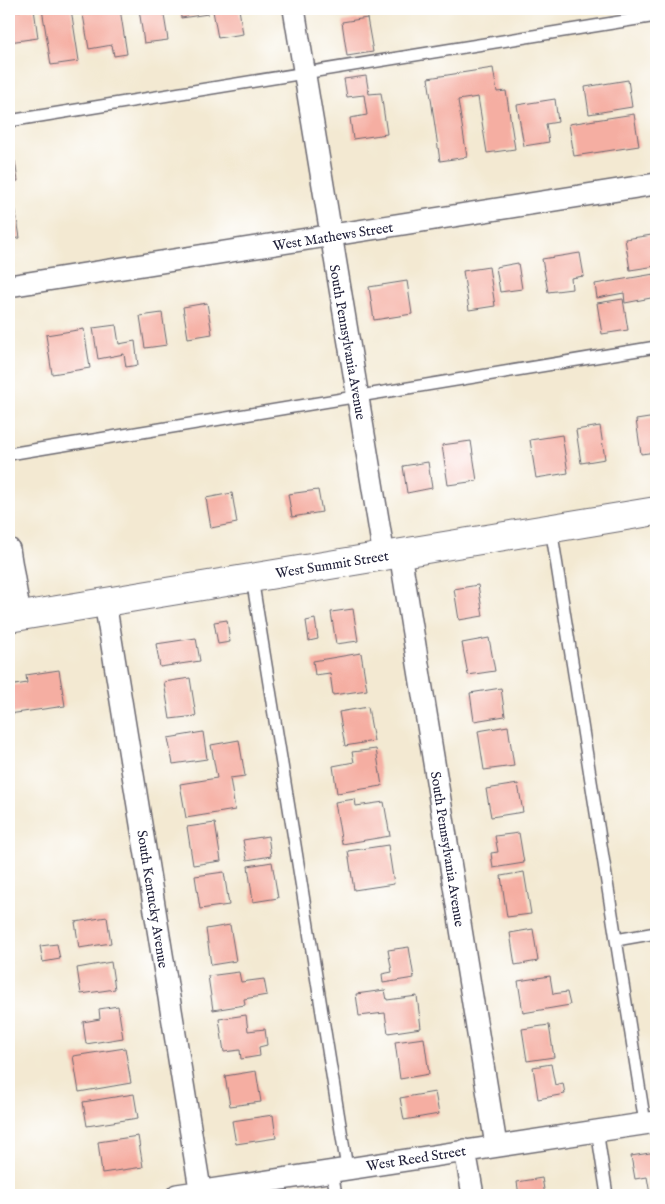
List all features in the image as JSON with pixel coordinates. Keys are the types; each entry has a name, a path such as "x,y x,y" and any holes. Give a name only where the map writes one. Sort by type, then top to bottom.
{"street":[{"name":"South Pennsylvania Avenue","path":"294,9 357,395 392,554 496,1145"},
{"name":"West Mathews Street","path":"9,286 656,184"},
{"name":"West Summit Street","path":"14,617 656,511"},
{"path":"9,549 14,617"},
{"name":"South Kentucky Avenue","path":"105,602 201,1193"},
{"name":"West Reed Street","path":"177,1195 201,1193 496,1145 650,1123"},
{"path":"465,1150 473,1195"}],"lane":[{"path":"9,121 656,16"},
{"path":"9,454 656,347"},
{"path":"551,528 616,940 650,1123"},
{"path":"252,578 339,1170 336,1195"},
{"path":"616,940 656,933"},
{"path":"597,1130 607,1195"}],"building":[{"path":"34,9 38,38 9,42 9,12"},
{"path":"42,9 71,9 79,61 51,65"},
{"path":"82,9 120,9 127,54 114,56 112,45 89,49"},
{"path":"139,9 163,9 168,40 144,43"},
{"path":"180,9 208,9 208,14 181,18"},
{"path":"239,9 243,34 218,38 213,11"},
{"path":"367,18 373,52 347,56 342,22"},
{"path":"493,68 497,92 506,91 515,149 487,153 478,97 458,100 467,157 440,161 428,78"},
{"path":"366,76 369,94 381,93 387,134 353,139 350,118 367,115 364,95 347,97 344,79"},
{"path":"628,80 632,107 589,114 585,87"},
{"path":"555,99 558,122 546,124 549,142 524,146 517,105"},
{"path":"634,114 639,146 574,156 569,124"},
{"path":"15,161 18,181 9,182 9,162"},
{"path":"14,199 20,238 9,239 9,200"},
{"path":"652,235 656,266 630,270 625,239"},
{"path":"580,253 584,276 571,278 572,289 548,292 542,259"},
{"path":"518,263 522,289 500,292 496,267"},
{"path":"489,267 495,306 469,310 463,271"},
{"path":"654,274 656,297 625,303 624,293 597,298 595,284"},
{"path":"407,281 412,314 374,320 369,287"},
{"path":"623,299 628,330 602,334 597,303"},
{"path":"207,303 212,334 188,338 183,307"},
{"path":"162,313 167,345 145,348 140,316"},
{"path":"116,325 119,344 135,341 138,365 126,367 124,354 98,359 93,328"},
{"path":"84,329 90,368 52,374 46,335"},
{"path":"656,417 656,452 641,454 636,420"},
{"path":"600,426 605,459 581,463 576,430"},
{"path":"562,435 568,473 536,478 530,440"},
{"path":"471,441 477,481 448,485 442,445"},
{"path":"428,462 432,488 407,493 403,466"},
{"path":"318,490 322,512 292,517 288,494"},
{"path":"232,493 237,523 211,528 206,498"},
{"path":"478,585 483,616 459,620 454,589"},
{"path":"353,609 358,641 336,644 331,612"},
{"path":"315,619 318,639 309,641 306,621"},
{"path":"227,620 230,642 218,644 214,622"},
{"path":"196,638 200,661 160,667 156,644"},
{"path":"489,638 495,671 468,675 462,643"},
{"path":"361,653 367,690 333,695 330,673 315,675 313,661"},
{"path":"59,670 65,706 9,714 9,686 27,683 26,675"},
{"path":"190,678 196,716 170,719 164,682"},
{"path":"501,688 505,716 474,721 470,693"},
{"path":"368,707 374,741 345,746 339,712"},
{"path":"508,726 514,766 484,770 478,731"},
{"path":"203,732 207,759 173,764 168,738"},
{"path":"239,740 245,776 230,778 235,810 186,818 180,784 217,778 211,745"},
{"path":"376,749 382,786 337,793 333,766 354,762 352,752"},
{"path":"518,784 523,812 491,817 486,789"},
{"path":"355,799 356,806 384,802 390,836 342,844 335,802"},
{"path":"215,823 221,861 193,865 187,827"},
{"path":"519,833 524,863 493,868 491,853 498,852 495,836"},
{"path":"268,836 271,856 247,860 243,840"},
{"path":"388,845 394,884 354,890 348,851"},
{"path":"272,862 278,898 253,902 248,866"},
{"path":"224,872 229,905 200,909 195,876"},
{"path":"524,872 531,914 507,917 501,876"},
{"path":"107,917 111,943 79,948 75,922"},
{"path":"230,925 236,961 211,965 206,929"},
{"path":"533,929 538,961 515,965 510,933"},
{"path":"57,944 60,959 43,962 40,946"},
{"path":"409,947 414,978 383,983 382,974 392,972 388,950"},
{"path":"111,962 115,989 81,994 77,968"},
{"path":"239,972 241,982 264,979 267,995 244,999 245,1005 213,1010 208,976"},
{"path":"550,976 553,994 567,992 570,1005 523,1013 518,981"},
{"path":"385,990 387,1000 417,996 421,1028 388,1033 385,1013 359,1016 356,994"},
{"path":"118,1006 123,1038 86,1044 83,1022 100,1019 99,1009"},
{"path":"246,1015 248,1031 265,1029 267,1045 259,1047 260,1056 241,1059 240,1050 224,1052 219,1019"},
{"path":"549,1025 554,1057 527,1061 522,1029"},
{"path":"424,1038 429,1074 400,1079 395,1042"},
{"path":"125,1048 131,1083 79,1092 73,1056"},
{"path":"551,1064 555,1085 563,1083 565,1094 538,1099 533,1067"},
{"path":"256,1071 261,1102 230,1106 225,1076"},
{"path":"435,1092 439,1114 404,1120 400,1098"},
{"path":"134,1094 138,1118 87,1126 83,1102"},
{"path":"273,1115 276,1138 236,1144 232,1121"},
{"path":"138,1136 143,1167 102,1173 98,1142"},
{"path":"656,1152 656,1193 650,1194 647,1177 635,1179 631,1156"},
{"path":"542,1178 545,1195 519,1195 517,1182"}]}
